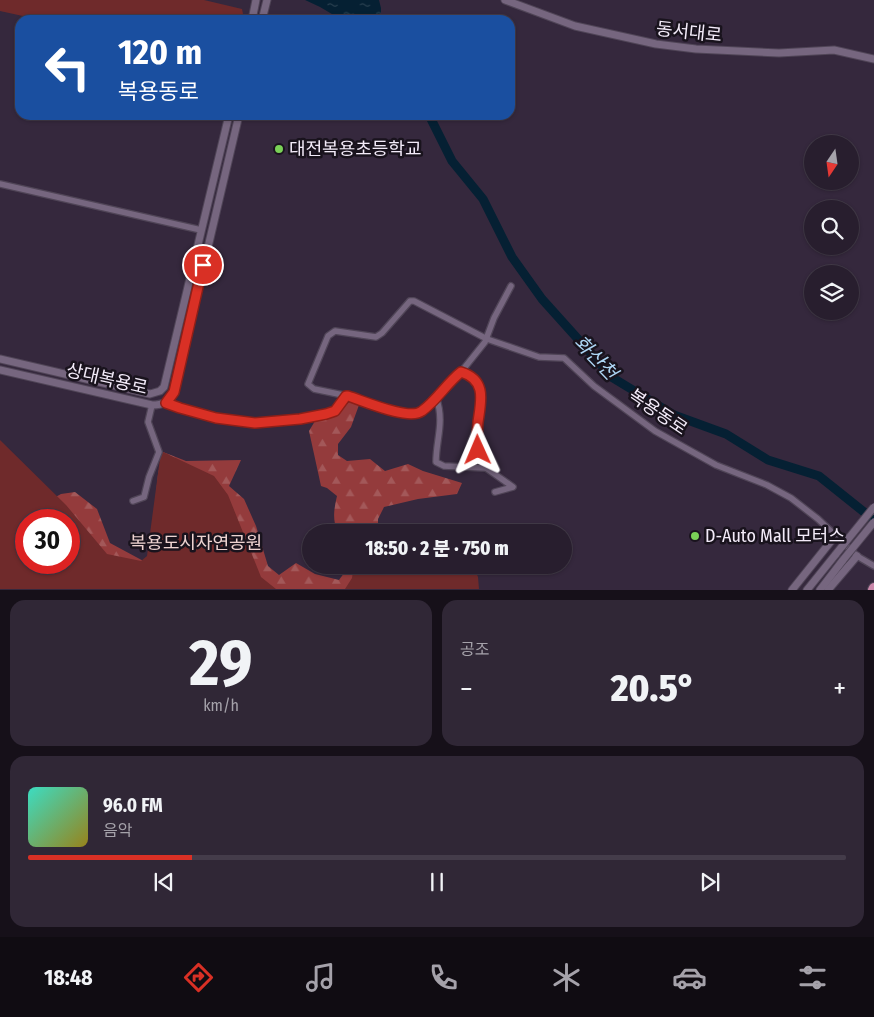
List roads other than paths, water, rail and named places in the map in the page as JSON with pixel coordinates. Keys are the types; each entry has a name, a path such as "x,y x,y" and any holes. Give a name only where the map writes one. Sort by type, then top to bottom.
{"street":[{"name":"동서대로","path":"505,0 575,26 656,44 696,49 779,53 834,50 874,59"},
{"path":"0,184 201,230 228,120"},
{"name":"상대복용로","path":"0,370 152,404 160,405 166,403 174,392 238,120"},
{"name":"상대복용로","path":"0,359 150,394 160,391 164,386 201,230"},
{"path":"166,403 216,418 255,423 300,419 326,414 335,411 346,396 394,412 411,415 417,414 461,372 487,339 494,318 511,286"},
{"name":"복용동로","path":"348,396 314,389 308,384 328,336 335,331 376,337 382,333 410,301 424,306 487,339 539,356 564,358 594,386 655,431 716,465 791,498 836,535 857,556 874,566"},
{"path":"461,372 470,375 476,380 482,398 477,436 478,450 486,468 513,487 495,492"},
{"path":"436,397 440,416 436,462 444,466 486,468"},
{"path":"133,501 144,497 147,493 149,477 159,452 148,422 152,404"},
{"path":"807,590 874,507"},
{"path":"820,590 874,522"},
{"path":"792,590 836,535"},
{"path":"828,590 857,556"}],"water":[{"path":"305,0 379,0 381,13 378,15 334,15"}],"waterway":[{"name":"화산천","path":"432,120 452,161 483,199 512,257 542,299 613,378 674,415 726,434 768,460 819,476 874,520"}],"place":[{"name":"대전복용초등학교","path":"279,149"},
{"name":"D-Auto Mall 모터스","path":"695,536"}],"park label":[{"name":"복용도시자연공원","path":"196,543"}]}
